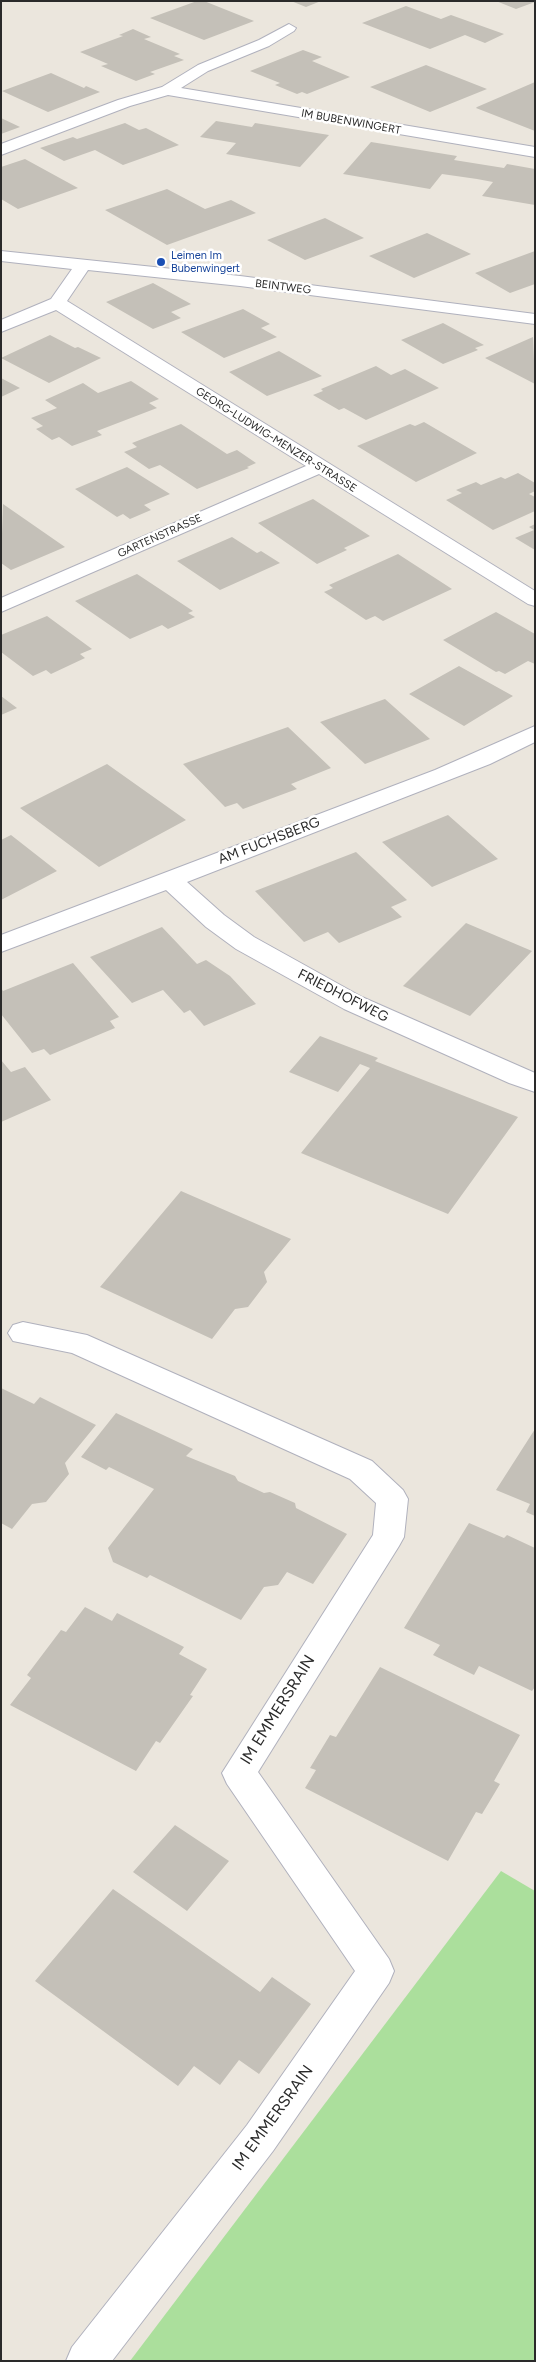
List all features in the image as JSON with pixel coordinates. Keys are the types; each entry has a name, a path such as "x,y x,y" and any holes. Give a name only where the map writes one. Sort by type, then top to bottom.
{"street":[{"name":"IM BUBENWINGERT","path":"1,150 124,103 167,90 203,68 264,43 289,28"},
{"name":"IM BUBENWINGERT","path":"167,90 535,152"},
{"name":"BEINTWEG","path":"1,256 240,282 535,319"},
{"path":"1,327 57,303 83,265"},
{"name":"GEORG-LUDWIG-MENZER-STRASSE","path":"57,303 535,600"},
{"name":"GARTENSTRASSE","path":"1,606 320,467"},
{"name":"AM FUCHSBERG","path":"1,944 443,775 514,744 535,732"},
{"path":"514,744 535,757"},
{"name":"FRIEDHOFWEG","path":"169,879 215,921 253,948 353,1003 518,1078 535,1083"},
{"name":"IM EMMERSRAIN","path":"23,1333 77,1343 361,1470 392,1499 388,1537 238,1773 376,1971 260,2138 86,2361"}],"green space":[{"path":"501,1871 535,1891 535,2361 130,2361"}],"building":[{"path":"197,1 204,1 254,21 204,40 150,18"},
{"path":"291,1 321,1 306,7"},
{"path":"496,1 535,1 535,2 516,9"},
{"path":"406,6 441,19 451,15 504,34 485,43 465,35 430,49 362,23"},
{"path":"133,29 151,37 144,39 180,54 174,56 184,60 150,72 155,74 136,81 101,66 108,64 80,52 123,36 119,35"},
{"path":"303,50 322,57 312,61 350,77 307,94 302,92 297,94 275,85 280,83 250,71"},
{"path":"426,65 487,89 430,112 370,87"},
{"path":"51,73 84,88 86,86 100,92 48,112 2,91"},
{"path":"535,82 535,131 476,108 477,107"},
{"path":"1,118 20,127 1,134"},
{"path":"216,121 252,127 255,123 329,135 300,167 226,154 236,143 200,137"},
{"path":"125,123 139,130 146,128 179,145 123,165 95,150 64,161 40,148 73,137 77,139"},
{"path":"371,142 457,156 454,160 504,168 507,164 535,169 535,205 482,196 493,182 477,179 442,174 430,189 343,174"},
{"path":"25,159 78,188 18,209 1,199 1,167"},
{"path":"167,189 205,209 231,200 256,213 167,245 105,210"},
{"path":"325,218 364,238 305,260 267,240"},
{"path":"427,233 471,254 414,278 369,256"},
{"path":"535,251 535,284 510,293 475,273"},
{"path":"153,283 191,304 171,312 181,318 153,329 106,302"},
{"path":"243,309 270,324 261,328 277,337 224,358 181,332"},
{"path":"443,323 484,345 475,348 478,350 443,364 401,340"},
{"path":"50,335 75,348 78,347 101,358 49,383 1,358"},
{"path":"533,337 535,384 485,358"},
{"path":"279,351 322,376 267,396 229,372"},
{"path":"376,366 391,375 405,369 439,388 366,420 344,408 339,410 313,395 323,391 321,389"},
{"path":"1,378 20,388 1,397"},
{"path":"131,381 159,399 149,403 157,408 97,431 102,435 72,446 59,437 52,440 36,429 43,426 31,418 57,408 45,400 83,383 98,393"},
{"path":"424,422 477,453 416,482 357,446 410,424 415,426"},
{"path":"181,424 227,454 237,450 256,463 247,467 249,468 197,489 160,465 149,469 124,452 137,447 132,443"},
{"path":"127,467 170,494 144,505 151,510 130,519 123,514 117,517 75,489"},
{"path":"518,473 535,483 535,491 529,494 535,497 535,511 493,530 446,500 462,493 456,490 476,482 481,485 501,477 505,479"},
{"path":"313,499 370,536 344,548 347,550 317,564 258,523"},
{"path":"3,504 65,547 11,570 1,563"},
{"path":"535,524 535,550 515,538 534,530 529,527"},
{"path":"232,537 257,553 261,551 280,563 220,590 177,561"},
{"path":"398,554 452,589 383,621 375,616 366,620 324,592 333,588 329,585"},
{"path":"137,574 193,611 188,613 195,617 168,629 162,625 130,639 75,601"},
{"path":"496,612 535,634 535,664 528,661 505,674 499,671 496,672 443,640"},
{"path":"47,616 92,649 80,654 85,658 51,674 46,670 33,676 1,652 1,635"},
{"path":"459,666 513,696 464,726 409,694"},
{"path":"1,696 17,708 1,715"},
{"path":"385,699 430,739 365,764 320,722"},
{"path":"288,727 331,768 291,784 297,789 243,809 237,803 225,807 183,764"},
{"path":"107,764 186,820 99,867 20,808"},
{"path":"448,815 498,859 432,887 382,842"},
{"path":"11,835 57,871 1,900 1,840"},
{"path":"356,852 407,900 391,907 402,917 339,943 328,932 304,942 255,891"},
{"path":"466,923 532,951 470,1016 403,986"},
{"path":"162,927 197,964 206,960 230,976 256,1004 204,1026 190,1010 184,1013 163,990 132,1003 90,957"},
{"path":"73,963 119,1017 110,1021 115,1028 50,1055 44,1049 32,1053 1,1014 1,988 3,991"},
{"path":"320,1036 378,1058 375,1061 518,1117 448,1214 301,1153 370,1068 360,1064 338,1092 289,1072"},
{"path":"1,1060 11,1072 25,1067 51,1100 1,1122"},
{"path":"181,1191 291,1239 264,1272 267,1282 248,1307 235,1309 212,1339 100,1287"},
{"path":"1,1388 34,1404 40,1397 96,1425 65,1463 69,1474 46,1502 32,1504 12,1529 1,1523"},
{"path":"116,1413 193,1449 186,1456 235,1476 238,1481 264,1493 270,1492 295,1503 296,1508 347,1534 313,1584 287,1572 278,1585 264,1587 241,1620 150,1575 147,1578 113,1562 108,1548 154,1489 109,1467 106,1470 81,1457"},
{"path":"535,1429 535,1516 526,1512 530,1504 496,1490"},
{"path":"469,1523 504,1538 507,1535 535,1548 535,1687 532,1691 479,1666 474,1675 433,1655 440,1645 404,1628"},
{"path":"85,1607 112,1621 117,1613 184,1647 179,1654 207,1669 190,1695 193,1696 160,1743 156,1741 136,1771 10,1705 31,1678 27,1675 61,1630 66,1632"},
{"path":"380,1667 520,1735 494,1781 500,1784 482,1814 476,1812 448,1861 305,1788 316,1770 310,1768 330,1735 336,1737"},
{"path":"175,1825 229,1861 187,1911 133,1872"},
{"path":"113,1889 260,1992 272,1977 311,2004 259,2074 239,2060 220,2085 194,2066 178,2086 35,1981"}],"place":[{"name":"Leimen Im Bubenwingert","path":"161,262"}]}
